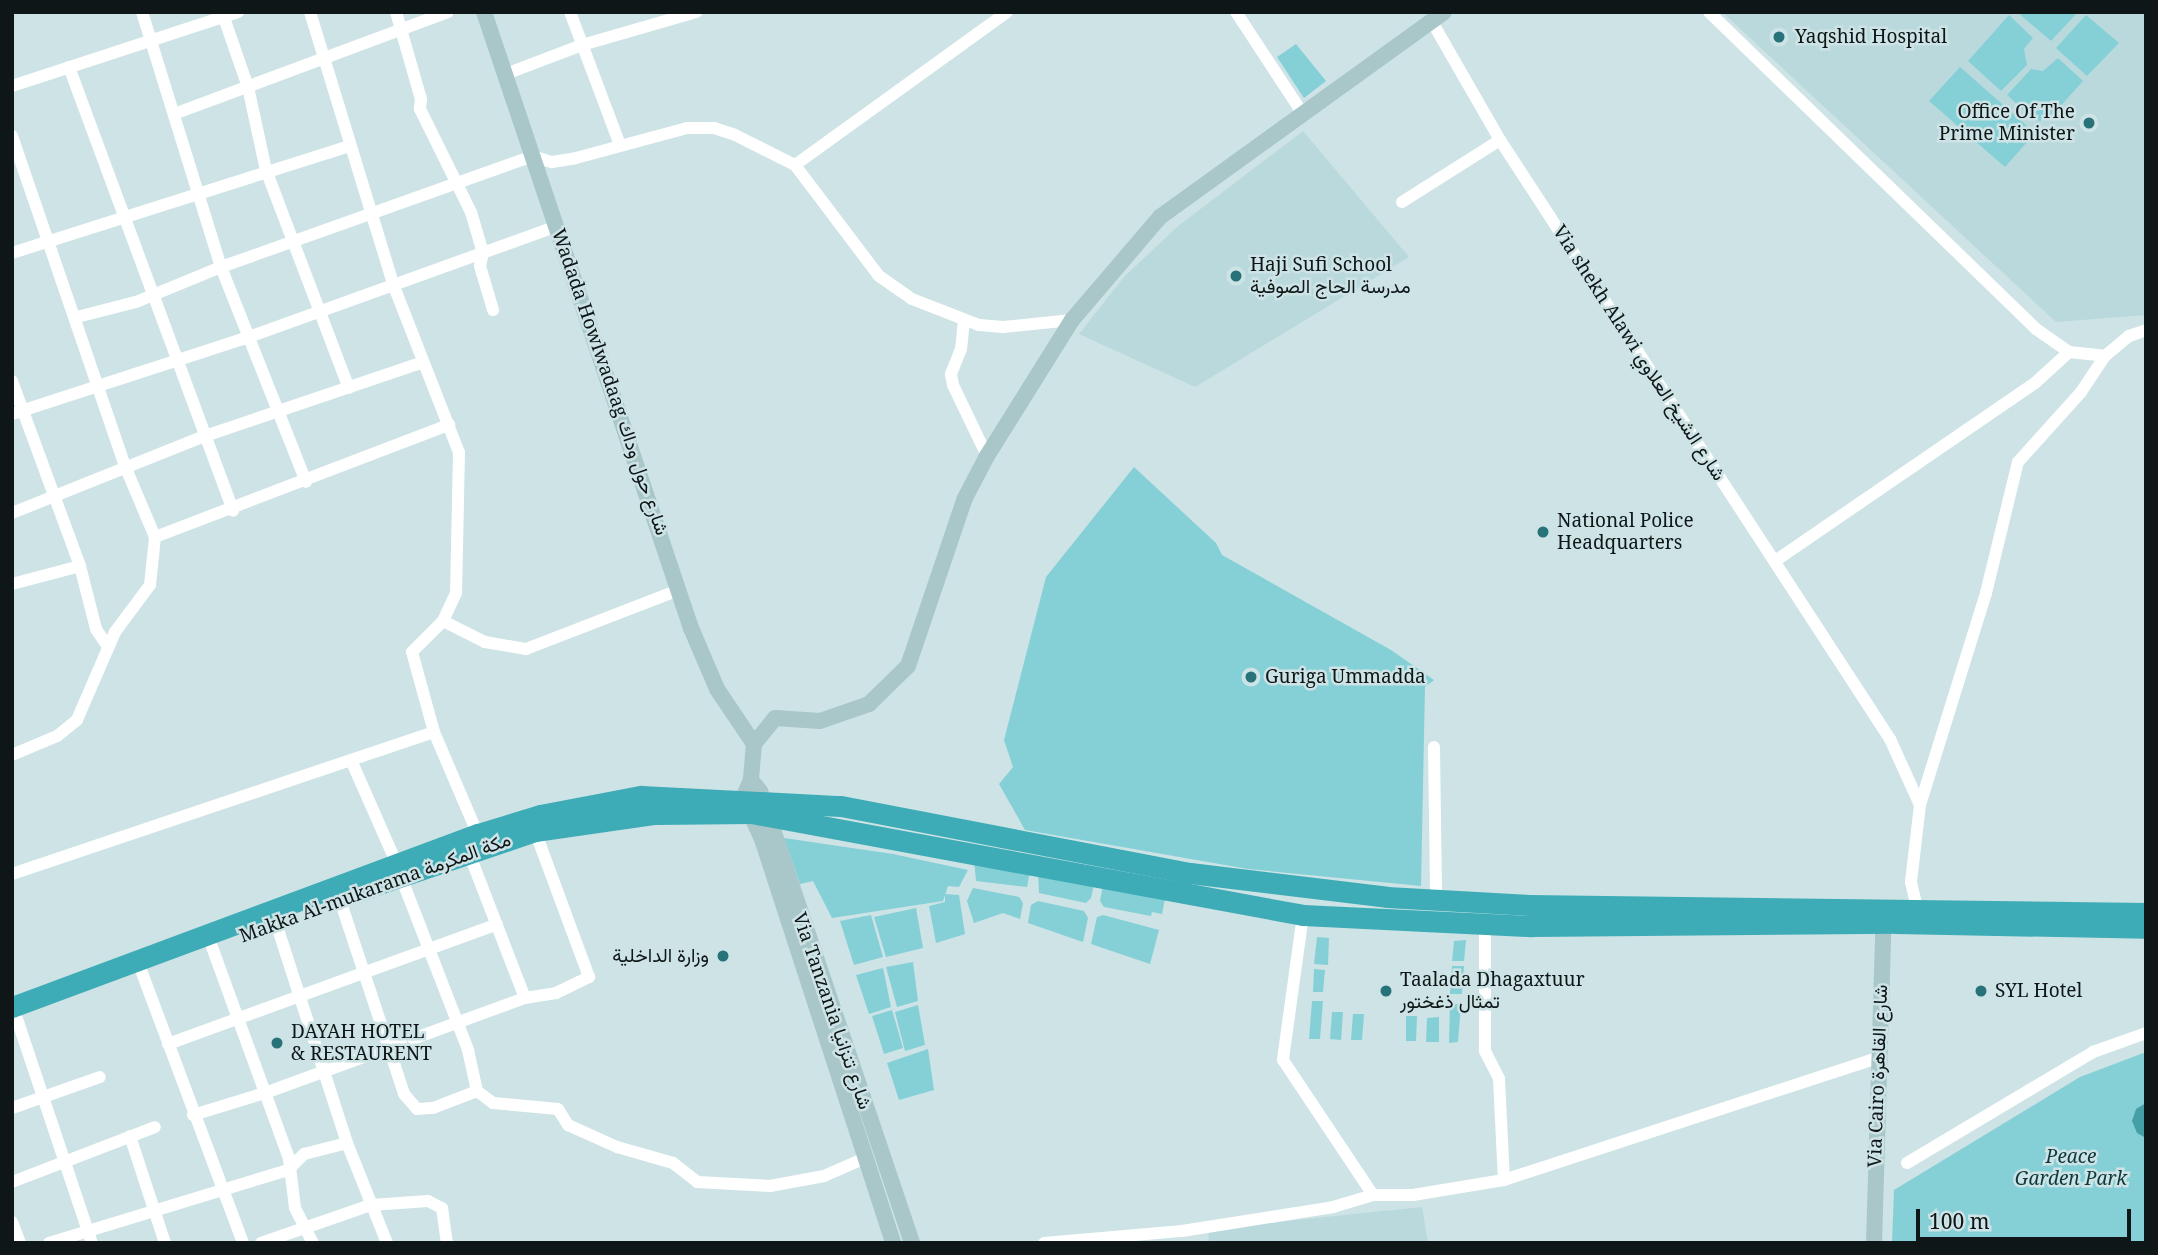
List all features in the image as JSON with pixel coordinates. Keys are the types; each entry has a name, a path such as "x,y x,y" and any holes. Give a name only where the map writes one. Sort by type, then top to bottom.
{"highway":[{"name":"Makka Al-mukarama مكة المكرمة","path":"477,845 540,815 641,796 755,801"},
{"name":"Makka Al-mukarama مكة المكرمة","path":"14,1016 398,870 477,845 535,831 755,801"},
{"path":"755,801 983,844 1303,915 1485,924 1918,916 2106,922 2146,928"},
{"path":"983,844 1203,875 1387,897 1436,897 1528,905 1890,916"},
{"name":"Makka Al-mukarama مكة المكرمة","path":"140,967 212,947 339,897 398,870"},
{"path":"1387,897 1392,921"},
{"path":"2106,922 2146,913"}],"street":[{"path":"142,12 221,267 306,482"},
{"path":"12,86 238,12"},
{"path":"310,12 393,284 459,452 456,593 443,621 412,652 434,732 477,845 497,924 525,998"},
{"path":"396,12 421,99 419,109 432,128 453,185 465,195 483,253 480,266 494,310"},
{"path":"174,114 325,55 448,12"},
{"name":"Wadada Howlwadaag شارع حول وداك","path":"484,12 679,590 717,689 754,744"},
{"path":"570,12 620,145"},
{"path":"506,74 582,45 696,12"},
{"path":"795,165 1007,12"},
{"path":"1236,12 1303,114"},
{"path":"1709,12 2036,329 2069,352 2105,356"},
{"path":"223,15 248,87 266,170 322,308 349,388"},
{"path":"754,744 775,718 820,721 869,704 908,666 956,521 987,456 1072,320 1160,217 1435,15"},
{"name":"Via shekh Alawi شارع الشيخ العلاوي","path":"1435,15 1500,140 1890,739 1920,805"},
{"path":"69,68 127,215 202,436 233,511"},
{"path":"77,317 152,294 293,240 532,156 552,162 687,128 713,128 761,145 795,165 879,276 912,299 964,321 1003,327 1072,320"},
{"path":"12,136 17,166 77,317 125,466 155,537 150,585 108,647 77,720 57,736 12,755"},
{"path":"1402,202 1500,140"},
{"path":"12,253 266,170 350,146"},
{"path":"17,412 177,357 249,337 322,308 558,226"},
{"path":"964,321 961,349 951,374 953,386 987,456"},
{"name":"Via Cairo شارع القاهرة","path":"1918,916 1911,882 1920,805 1986,593 2018,462 2081,392 2105,356 2129,336 2146,330"},
{"path":"1774,561 2035,383 2069,352"},
{"path":"12,513 52,494 125,466 186,447 202,436 423,362"},
{"path":"12,381 17,412 80,566 96,629 108,647"},
{"path":"155,537 233,511 432,427 449,425"},
{"path":"12,584 80,566"},
{"path":"443,621 485,642 526,649 679,590"},
{"path":"12,873 434,732"},
{"name":"Via Tanzania شارع تنزانيا","path":"754,744 755,801 893,1243"},
{"path":"1434,747 1436,897"},
{"path":"351,760 398,870 426,950 468,1050 477,1091 506,1108 558,1109 568,1125 617,1147 673,1163 697,1182 770,1185 824,1176 865,1158"},
{"name":"Via Tanzania شارع تنزانيا","path":"755,801 912,1243"},
{"path":"193,1115 265,1093 326,1068 525,998 556,993 589,977 535,831"},
{"name":"Via Cairo شارع القاهرة","path":"1874,1243 1877,1058 1890,916 1911,882"},
{"path":"339,897 386,1047 404,1094 417,1109 433,1108 477,1091"},
{"path":"1303,915 1283,1060 1373,1195"},
{"path":"275,923 298,997 326,1068 347,1143 387,1243"},
{"path":"168,1044 497,924"},
{"path":"1485,924 1485,1051 1499,1079 1504,1180"},
{"path":"212,947 289,1158 288,1170 295,1208 313,1243"},
{"path":"140,967 243,1243"},
{"path":"14,1016 92,1243"},
{"path":"1906,1163 2093,1052 2146,1033"},
{"path":"1044,1243 1182,1231 1334,1207 1373,1195 1413,1195 1504,1180 1877,1058"},
{"path":"12,1108 100,1077"},
{"path":"12,1182 155,1127"},
{"path":"130,1136 165,1243"},
{"path":"49,1243 152,1209 288,1170 304,1154 347,1143"},
{"path":"877,1194 894,1189"},
{"path":"261,1243 371,1205 434,1203 442,1208 446,1243"},
{"path":"12,1223 20,1243"}],"shaded area":[{"path":"1722,12 2146,12 2146,315 2056,322"},
{"path":"1303,131 1409,257 1195,387 1079,334 1124,277 1177,227"},
{"path":"2146,1103 2146,1138 2137,1133 2132,1121 2136,1109"},
{"path":"1422,1207 1428,1243 1209,1243 1208,1229"}],"green space":[{"path":"2017,12 2078,12 2051,41"},
{"path":"2009,15 2033,38 2024,49 2027,65 2001,91 1968,61"},
{"path":"2086,15 2119,43 2087,76 2056,48"},
{"path":"1296,44 1326,81 1304,98 1277,57"},
{"path":"2058,58 2083,81 2048,120 2036,121 2007,95 2031,69 2043,71"},
{"path":"1960,67 2035,133 2005,167 1929,101"},
{"path":"1134,467 1216,543 1222,555 1391,650 1434,680 1425,687 1421,886 1248,869 1025,830 999,784 1013,767 1004,740 1046,577"},
{"path":"784,838 893,854 968,870 959,887 948,886 943,901 832,918 813,881 800,884"},
{"path":"974,859 1030,871 1027,887 976,881"},
{"path":"1038,873 1094,884 1091,898 1086,903 1039,893"},
{"path":"1103,885 1165,899 1162,914 1152,912 1151,916 1104,907 1100,901"},
{"path":"973,888 1019,897 1023,903 1020,919 1003,913 974,923 967,901"},
{"path":"945,894 959,895 965,934 936,943 929,906 945,902"},
{"path":"1038,901 1084,911 1088,918 1083,942 1028,923 1031,905"},
{"path":"916,908 923,948 886,957 874,917"},
{"path":"871,915 883,957 854,965 840,921"},
{"path":"1103,915 1159,930 1150,964 1091,944 1097,917"},
{"path":"1317,937 1329,938 1328,965 1314,964"},
{"path":"1466,940 1464,961 1452,961 1454,941"},
{"path":"913,962 918,1001 897,1007 886,967"},
{"path":"1452,966 1464,966 1462,994 1450,994"},
{"path":"883,968 891,1007 869,1014 856,975"},
{"path":"1314,969 1325,970 1323,992 1313,992"},
{"path":"1312,1001 1323,1001 1320,1039 1309,1039"},
{"path":"1450,1004 1461,1004 1458,1042 1449,1043"},
{"path":"918,1005 925,1045 905,1051 895,1012"},
{"path":"892,1010 903,1048 884,1054 872,1016"},
{"path":"1332,1012 1343,1012 1341,1040 1330,1039"},
{"path":"1353,1014 1364,1014 1362,1040 1351,1040"},
{"path":"1406,1016 1417,1016 1416,1041 1406,1041"},
{"path":"1439,1017 1439,1042 1426,1042 1427,1018"},
{"path":"928,1049 934,1090 899,1100 887,1063"},
{"name":"Peace Garden Park","path":"2146,1052 2146,1243 1892,1243 1894,1190 2080,1077"}],"place":[{"name":"Yaqshid Hospital","path":"1779,37"},
{"name":"Office Of The Prime Minister","path":"2089,123"},
{"name":"Haji Sufi School مدرسة الحاج الصوفية","path":"1236,276"},
{"name":"National Police Headquarters","path":"1543,532"},
{"name":"Guriga Ummadda","path":"1251,677"},
{"name":"وزارة الداخلية","path":"723,956"},
{"name":"Taalada Dhagaxtuur تمثال ذغختور","path":"1386,991"},
{"name":"SYL Hotel","path":"1981,991"},
{"name":"DAYAH HOTEL & RESTAURENT","path":"277,1043"}]}
